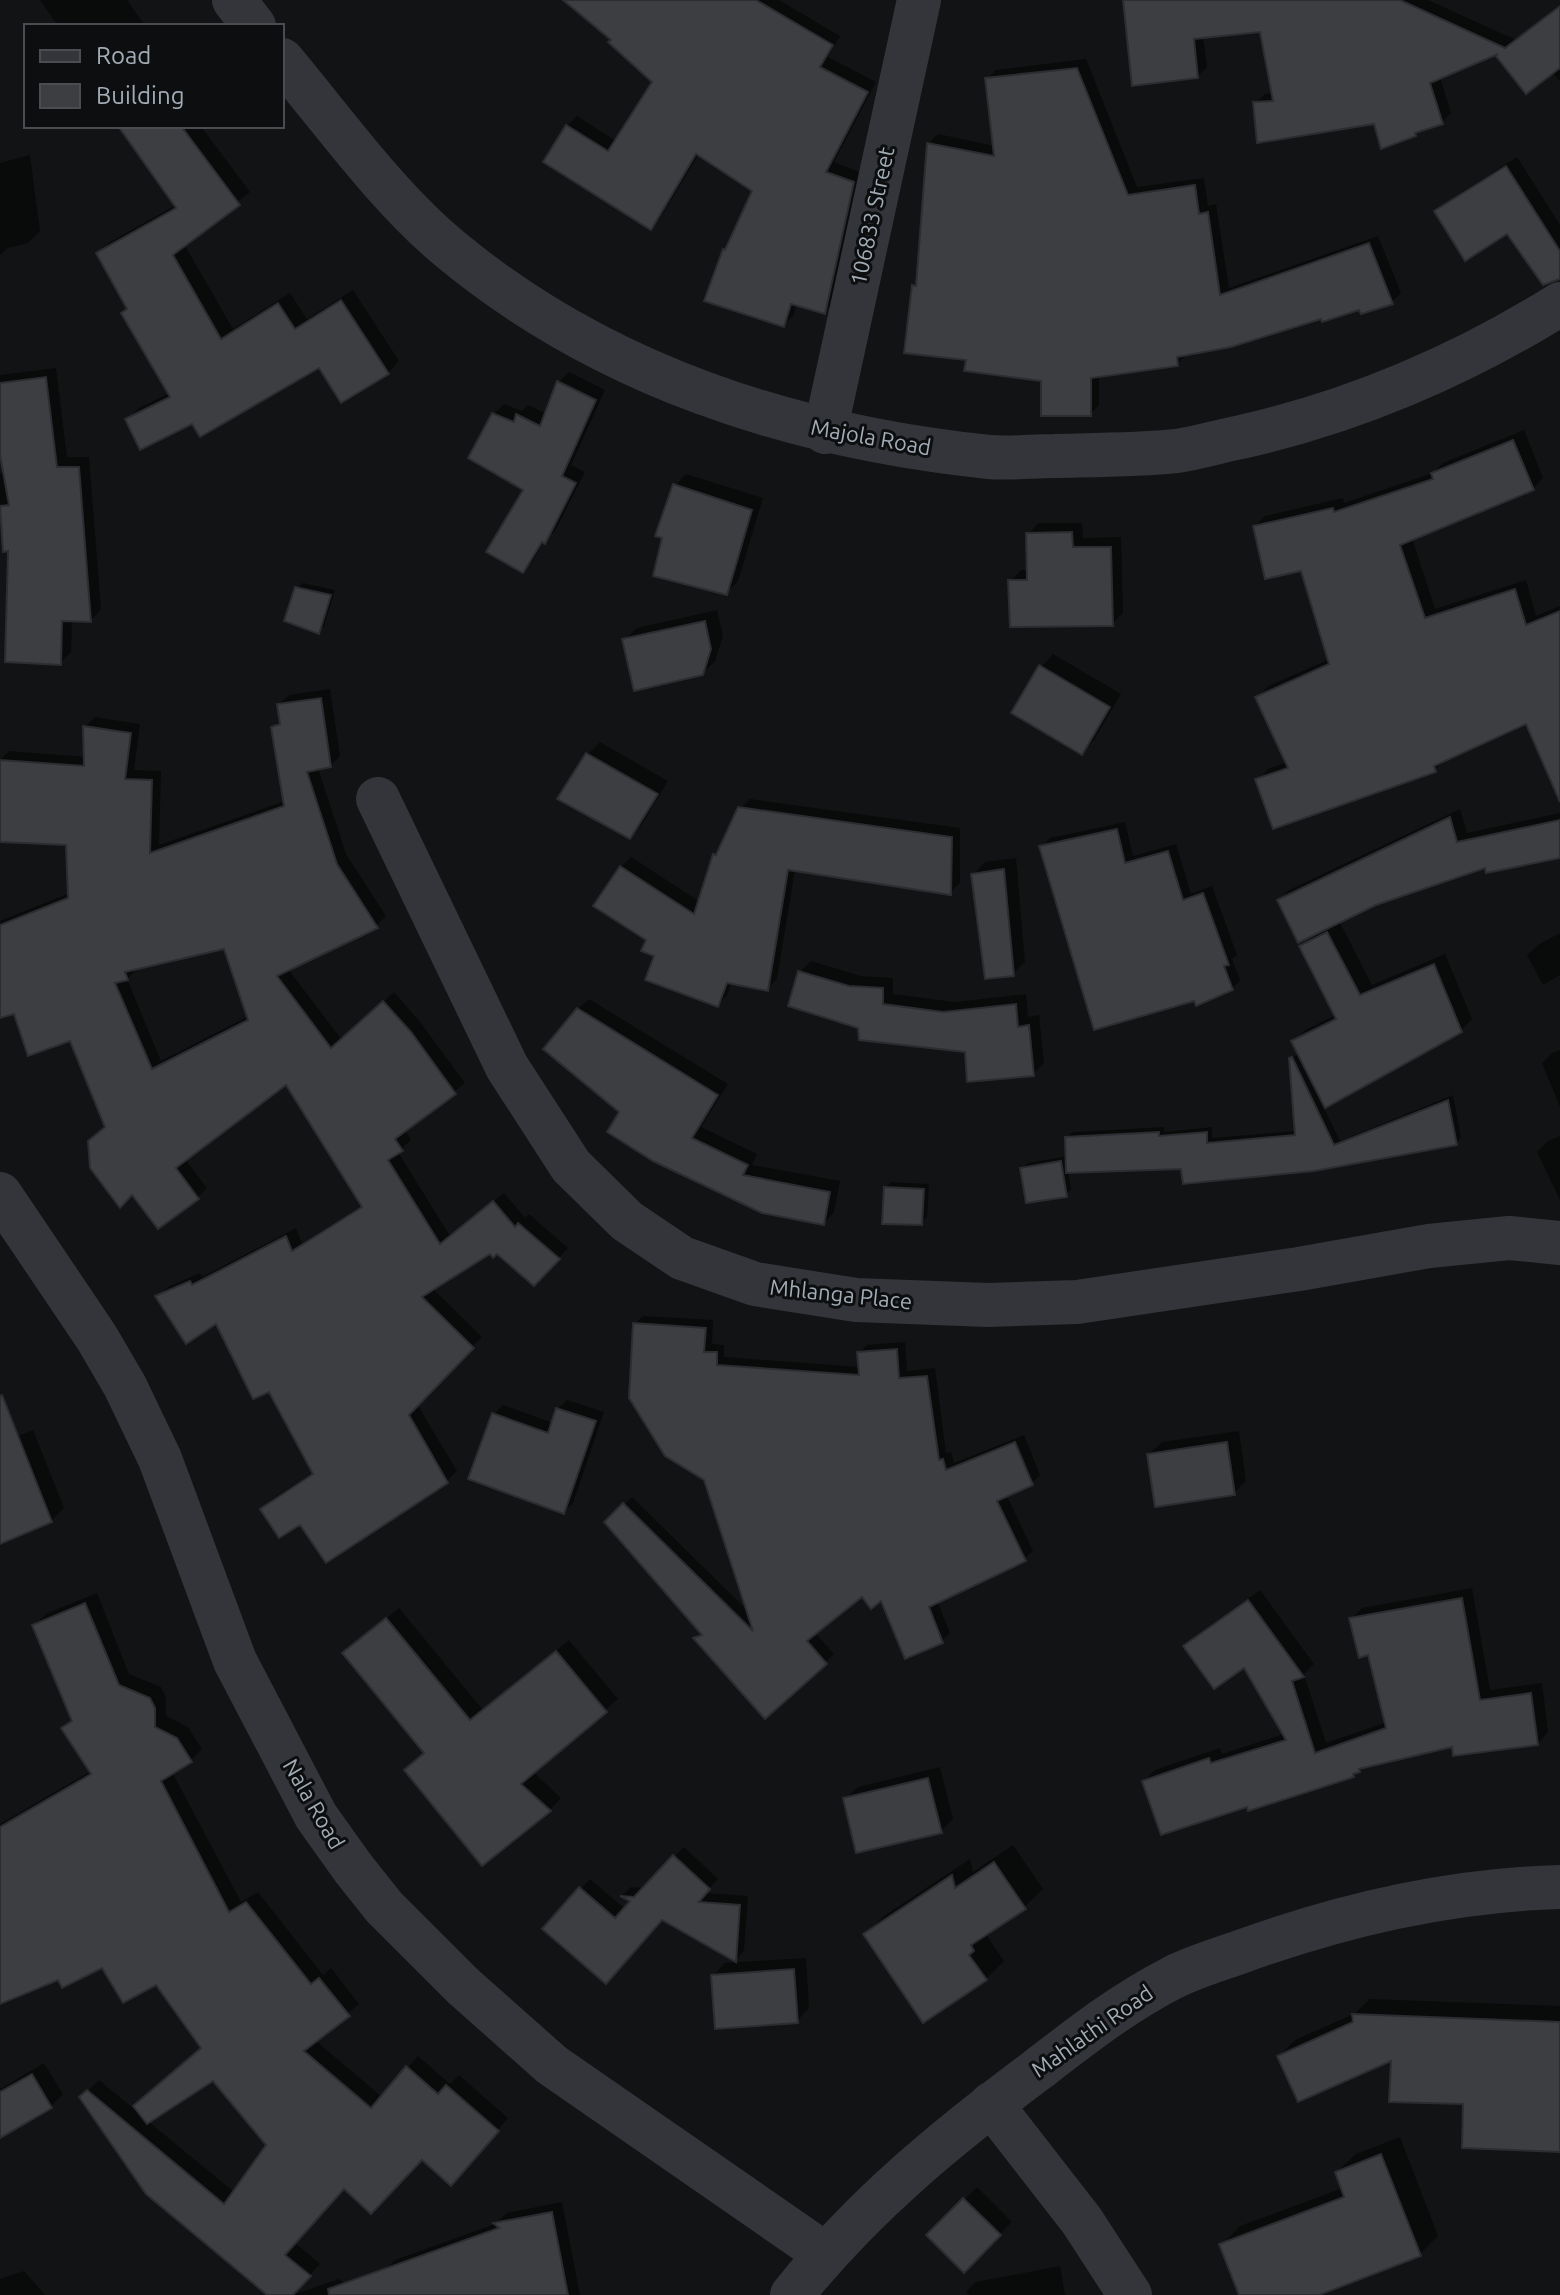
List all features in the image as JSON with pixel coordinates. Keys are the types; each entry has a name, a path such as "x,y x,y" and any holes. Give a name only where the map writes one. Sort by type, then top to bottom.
{"street":[{"path":"234,0 252,24"},
{"name":"106833 Street","path":"825,432 919,0"},
{"name":"Majola Road","path":"284,62 393,193 448,248 513,298 587,343 641,369 721,401 825,432 993,458 1180,450 1298,424 1406,385 1520,330 1560,304"},
{"name":"Mhlanga Place","path":"378,799 507,1067 571,1166 627,1221 682,1258 755,1284 856,1300 988,1305 1077,1302 1429,1246 1509,1238 1560,1243"},
{"name":"Nala Road","path":"0,1194 80,1311 125,1386 160,1459 235,1661 316,1816 353,1868 384,1907 463,1986 552,2065 825,2254"},
{"name":"Mahlathi Road","path":"792,2295 825,2254 926,2155 1125,2003 1176,1976 1291,1934 1395,1908 1511,1888 1560,1887"},
{"path":"991,2104 1082,2221 1130,2295"}],"building":[{"path":"563,0 756,0 833,45 820,67 868,92 826,172 854,182 825,314 791,304 784,327 704,301 723,249 752,191 696,154 651,230 543,162 566,125 608,151 652,82 608,42 611,40"},
{"path":"1123,0 1400,0 1505,48 1560,6 1560,68 1526,94 1496,56 1498,54 1430,83 1443,124 1381,149 1374,124 1257,143 1253,102 1273,101 1260,32 1194,39 1198,78 1132,86"},
{"path":"1077,68 1128,195 1195,185 1199,214 1208,212 1220,295 1369,243 1393,304 1361,314 1359,310 1322,322 1321,319 1231,347 1177,357 1178,366 1091,378 1091,416 1041,416 1041,381 964,371 966,360 904,353 912,285 916,286 927,143 994,156 985,78"},
{"path":"119,128 182,128 240,205 173,255 221,339 278,303 295,329 341,300 389,374 341,403 319,368 200,437 192,424 140,450 125,419 170,397 121,313 127,309 96,253 176,208"},
{"path":"1506,166 1560,251 1560,279 1543,285 1507,234 1465,261 1434,211"},
{"path":"46,377 57,467 79,467 91,622 62,621 61,665 5,662 8,551 3,552 0,506 9,505 0,455 0,383"},
{"path":"557,381 596,400 562,476 576,483 545,544 542,542 523,573 486,552 523,490 468,458 492,413 514,422 516,414 540,426"},
{"path":"1513,440 1534,490 1400,545 1425,618 1515,589 1526,625 1560,611 1560,802 1526,724 1434,766 1436,772 1273,829 1255,779 1288,768 1255,697 1329,664 1301,571 1265,579 1253,526 1333,508 1334,512 1433,479 1431,473"},
{"path":"673,484 752,510 727,595 653,576 662,538 655,536"},
{"path":"1072,532 1073,547 1111,547 1113,626 1010,627 1008,580 1027,580 1026,533"},
{"path":"295,587 331,595 319,634 284,621"},
{"path":"705,621 711,649 703,675 634,691 622,639"},
{"path":"1039,665 1110,707 1082,755 1011,713"},
{"path":"321,698 331,767 307,772 337,864 378,928 277,976 331,1048 383,1001 411,1032 456,1094 395,1139 403,1151 388,1160 440,1244 493,1201 515,1227 518,1223 560,1259 534,1286 497,1254 493,1258 490,1254 422,1297 474,1348 409,1415 448,1483 326,1563 300,1525 279,1538 260,1509 313,1474 269,1392 253,1399 216,1324 186,1344 155,1296 190,1281 192,1285 286,1236 292,1251 362,1207 286,1085 176,1168 199,1199 158,1229 132,1195 120,1208 90,1168 88,1141 105,1127 70,1041 28,1056 14,1014 0,1018 0,925 68,898 66,845 0,842 0,760 84,766 83,726 131,733 125,779 152,780 150,853 284,806 271,727 280,724 277,704","holes":["224,949 248,1020 152,1069 115,983 128,980 125,972"]},
{"path":"586,753 658,794 630,839 557,799"},
{"path":"738,807 952,837 951,895 788,870 768,991 727,983 718,1007 645,980 654,956 641,951 646,940 593,906 620,866 694,914 713,854 716,855"},
{"path":"1450,817 1457,842 1560,820 1560,858 1486,873 1485,868 1376,905 1298,943 1277,900"},
{"path":"1117,829 1125,863 1168,851 1183,900 1203,893 1229,965 1224,966 1233,990 1196,1006 1194,1001 1094,1030 1039,846"},
{"path":"1004,869 1014,976 985,979 971,874"},
{"path":"1327,932 1360,995 1434,964 1462,1032 1325,1108 1291,1041 1336,1019 1299,946"},
{"path":"798,971 849,986 883,988 883,1004 943,1012 1016,1004 1018,1027 1029,1025 1034,1076 967,1082 965,1052 859,1040 858,1028 788,1006"},
{"path":"577,1008 718,1095 692,1138 748,1165 743,1175 830,1192 824,1225 762,1213 653,1161 607,1132 619,1112 543,1049"},
{"path":"1292,1057 1334,1145 1448,1100 1457,1145 1314,1171 1183,1184 1181,1169 1066,1173 1065,1137 1207,1132 1207,1143 1295,1135 1289,1058"},
{"path":"1061,1161 1067,1197 1026,1203 1020,1168"},
{"path":"884,1187 924,1189 922,1225 882,1224"},
{"path":"633,1323 706,1328 704,1352 717,1352 717,1365 859,1375 857,1352 897,1349 899,1378 927,1376 939,1460 943,1459 946,1470 1015,1442 1033,1485 997,1501 1026,1561 929,1607 943,1643 905,1659 881,1601 871,1609 862,1597 807,1641 827,1664 765,1719 693,1638 702,1635 604,1522 623,1503 753,1631 704,1480 665,1456 629,1398"},
{"path":"0,1396 52,1522 0,1544"},
{"path":"556,1408 596,1421 564,1514 468,1479 492,1413 548,1433"},
{"path":"1227,1442 1235,1495 1155,1507 1147,1454"},
{"path":"1462,1598 1480,1700 1531,1693 1538,1745 1453,1756 1452,1747 1359,1769 1360,1772 1353,1774 1354,1777 1161,1835 1142,1781 1209,1758 1211,1763 1286,1740 1244,1668 1214,1689 1183,1646 1248,1600 1304,1677 1292,1681 1315,1753 1386,1728 1368,1655 1359,1658 1349,1618"},
{"path":"85,1603 119,1685 150,1698 155,1708 155,1727 177,1738 192,1762 161,1781 229,1912 246,1902 311,1984 319,1978 350,2016 304,2051 371,2108 406,2066 438,2094 446,2085 499,2131 451,2186 422,2160 371,2214 344,2189 285,2255 311,2276 293,2295 267,2295 146,2194 79,2097 87,2090 224,2204 266,2145 213,2081 147,2124 133,2106 201,2048 156,1985 123,2003 102,1968 62,1988 58,1980 0,2004 0,1827 91,1774 61,1728 72,1721 32,1625"},
{"path":"386,1618 470,1720 556,1651 607,1712 521,1784 551,1811 482,1866 404,1770 424,1753 342,1653"},
{"path":"928,1778 942,1833 856,1853 843,1798"},
{"path":"673,1855 710,1889 699,1902 740,1905 736,1962 662,1920 606,1984 542,1929 579,1887 615,1918 630,1901 620,1896 634,1897"},
{"path":"994,1862 1026,1909 971,1945 974,1951 969,1955 987,1980 923,2023 863,1934 952,1875 955,1888"},
{"path":"794,1969 798,2023 715,2029 711,1975"},
{"path":"1352,2014 1560,2022 1560,2152 1462,2148 1463,2104 1389,2102 1391,2061 1298,2102 1277,2056 1353,2022"},
{"path":"32,2074 52,2108 0,2138 0,2092"},
{"path":"1381,2154 1421,2256 1319,2295 1239,2295 1219,2244 1344,2197 1335,2172"},
{"path":"963,2198 1001,2235 964,2273 926,2235"},
{"path":"552,2212 568,2295 329,2295 328,2289 499,2228 493,2223"}]}
